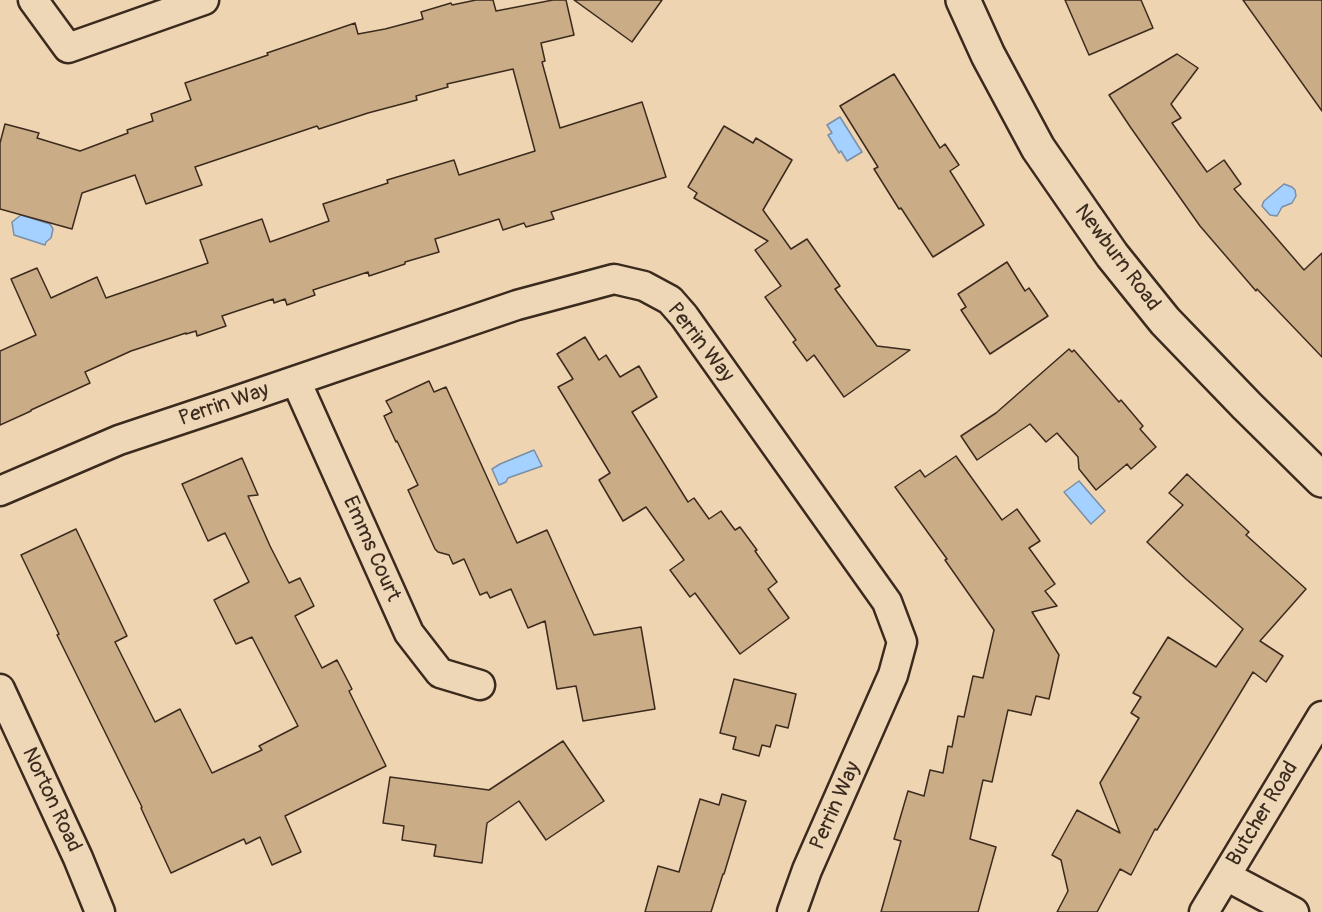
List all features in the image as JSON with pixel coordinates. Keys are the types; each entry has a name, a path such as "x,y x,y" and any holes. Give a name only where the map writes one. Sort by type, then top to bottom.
{"street":[{"path":"33,0 68,48 204,0"},
{"name":"Newburn Road","path":"963,0 988,55 1038,148 1112,255 1165,321 1322,480"},
{"name":"Perrin Way","path":"0,491 119,440 517,305 614,279 644,286 670,300 684,316 887,602 902,642 894,675 807,870 792,912"},
{"name":"Emms Court","path":"296,381 409,633 440,674 480,686"},
{"name":"Norton Road","path":"0,689 78,858 100,912"},
{"name":"Butcher Road","path":"1204,912 1322,716"},
{"path":"1226,876 1294,912"}],"water":[{"path":"840,117 862,152 847,161 828,135 832,133 827,125"},
{"path":"1284,184 1295,190 1296,196 1292,203 1282,207 1277,216 1270,215 1262,206 1264,201"},
{"path":"21,215 50,224 53,229 51,238 45,245 14,235 12,222"},
{"path":"534,450 542,466 508,478 506,482 499,485 492,469"},
{"path":"1079,481 1105,511 1091,524 1064,492"}],"building":[{"path":"476,0 493,0 496,11 553,0 566,0 574,35 541,43 545,61 542,62 560,128 642,102 666,177 551,212 554,219 526,227 524,223 503,230 499,219 435,239 439,252 369,276 368,272 313,290 315,295 287,305 285,299 274,303 273,299 222,316 226,326 197,336 196,331 186,333 131,351 85,372 90,383 0,425 0,351 36,335 11,279 37,268 51,298 97,277 106,298 208,263 200,240 262,219 270,242 329,221 323,204 388,183 387,180 454,160 459,175 535,151 513,69 447,84 448,87 416,96 417,100 319,129 317,126 195,167 202,185 146,204 135,175 82,193 72,229 0,209 0,143 5,124 39,133 37,138 80,151 153,121 151,114 191,100 185,83 355,23 358,34 385,29 423,19 421,12 451,3 452,5"},
{"path":"574,0 662,0 632,42"},
{"path":"1065,0 1141,0 1153,28 1089,55"},
{"path":"1243,0 1322,0 1322,111"},
{"path":"1177,54 1198,68 1171,104 1181,118 1172,123 1207,172 1224,160 1241,184 1234,189 1304,270 1322,253 1322,357 1257,289 1256,291 1200,226 1109,95"},
{"path":"894,74 940,148 945,144 959,165 950,171 984,225 933,257 874,169 878,167 840,106"},
{"path":"724,126 753,143 756,138 792,160 763,210 791,249 807,239 840,286 835,289 877,346 910,350 844,397 814,355 807,361 793,342 796,340 765,297 781,286 755,250 768,241 694,198 697,193 688,187"},
{"path":"1007,262 1025,291 1029,288 1048,316 990,354 961,310 966,307 958,294"},
{"path":"585,337 599,360 606,355 620,377 639,366 657,397 632,412 688,502 694,498 709,519 721,511 735,530 740,527 777,582 768,589 789,618 740,654 695,593 690,597 670,570 684,560 646,507 623,521 599,480 610,473 558,387 573,379 557,354"},
{"path":"1069,349 1072,352 1074,350 1119,402 1121,400 1143,426 1140,429 1156,447 1131,469 1127,464 1096,490 1079,469 1078,457 1057,433 1046,442 1030,424 977,460 961,436 996,413"},
{"path":"429,381 434,392 446,387 517,543 547,530 594,635 641,627 655,709 583,721 576,686 557,689 545,621 528,628 511,589 490,598 487,592 480,595 464,559 453,564 449,555 435,549 408,490 418,485 384,416 392,412 386,401"},
{"path":"956,456 1002,520 1017,509 1040,541 1029,548 1055,584 1045,591 1057,606 1032,612 1059,655 1049,699 1036,696 1031,715 1008,710 992,782 983,780 970,839 996,847 978,912 881,912 901,841 894,839 908,791 924,796 930,770 943,773 948,746 952,747 958,716 964,717 973,676 983,678 994,630 895,487 920,470 925,477"},
{"path":"242,458 258,495 248,496 270,546 289,583 300,578 314,606 295,616 322,668 337,660 352,689 349,691 386,766 285,816 301,852 272,865 260,837 246,844 244,839 171,873 142,807 57,635 59,634 21,555 76,529 127,636 115,642 155,722 180,709 212,773 262,750 259,746 298,726 252,637 236,644 214,600 249,582 225,533 208,541 182,484"},
{"path":"1187,474 1249,532 1246,535 1306,589 1260,641 1283,656 1266,682 1253,672 1157,830 1155,829 1131,875 1120,869 1097,912 1057,912 1068,891 1061,860 1052,855 1077,810 1120,833 1100,783 1139,718 1131,713 1141,697 1133,693 1168,637 1216,667 1243,629 1147,542 1183,505 1169,493"},
{"path":"734,679 796,694 788,728 776,725 770,747 762,745 759,756 733,749 736,737 720,733"},
{"path":"563,741 604,801 546,840 519,801 487,823 482,863 434,856 436,845 402,840 404,826 383,823 390,777 489,790"},
{"path":"722,794 746,801 711,912 645,912 658,866 679,872 700,799 719,805"}]}
